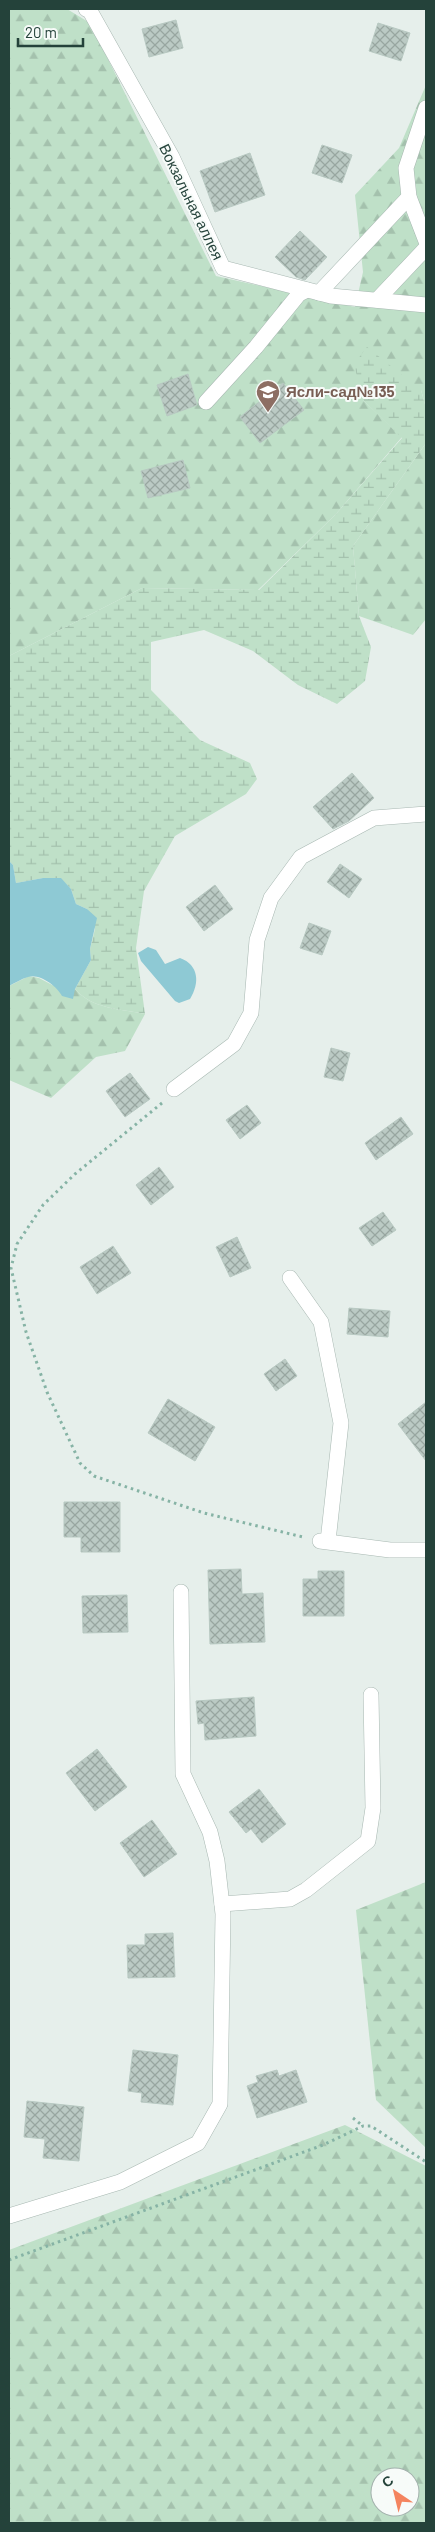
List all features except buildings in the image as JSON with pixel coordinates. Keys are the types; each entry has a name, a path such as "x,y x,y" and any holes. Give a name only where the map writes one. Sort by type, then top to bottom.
{"street":[{"name":"Вокзальная аллея","path":"91,10 172,157 223,268 313,291 426,305"},
{"path":"426,108 406,168 409,197 426,241"},
{"path":"206,402 256,347 299,294 313,291 409,197"},
{"path":"377,300 426,248"},
{"path":"174,1089 234,1044 251,1013 257,940 271,898 301,857 374,818 426,814"},
{"path":"290,1278 321,1322 341,1423 324,1541 390,1550 426,1550"},
{"path":"9,2216 120,2182 198,2143 220,2104 223,2000 222,1904 217,1861 210,1832 183,1774 181,1592"},
{"path":"222,1904 290,1899 306,1890 368,1841 374,1808 371,1695"}],"path":[{"path":"174,1089 157,1109 75,1174 43,1205 17,1244 11,1268 26,1332 47,1392 80,1463 94,1476 204,1513 324,1541"},
{"path":"353,2118 363,2126"},
{"path":"9,2260 323,2145 363,2126 371,2126 426,2162"}],"green space":[{"path":"9,9 67,9 90,23 216,276 355,307 363,272 355,195 399,148 426,85 426,408 421,390 363,400 402,437 336,514 258,590 142,588 9,656"},
{"path":"367,347 421,390 426,408 426,443 353,546 359,616 371,647 365,681 337,704 298,685 253,651 204,630 151,642 151,690 200,740 250,763 257,779 246,794 175,836 144,891 136,948 145,1014 107,1007 90,1001 75,989 91,960 90,949 95,929 87,909 76,904 71,889 61,879 43,878 16,883 13,865 9,861 9,656 142,588 259,590 336,514 402,438 363,400 354,364"},
{"path":"426,443 426,619 413,635 359,616 353,546"},
{"path":"29,976 39,978 58,988 75,989 90,1001 107,1007 145,1014 125,1051 96,1057 51,1098 9,1080 9,986"},
{"path":"426,1882 426,2148 376,2100 356,1910"},
{"path":"345,2125 426,2166 426,2523 9,2523 9,2250"}],"water":[{"path":"9,861 13,865 16,883 43,878 61,878 71,889 76,904 87,909 97,918 90,949 91,960 75,989 73,999 62,996 52,985 37,977 28,977 9,986"},
{"path":"148,947 156,950 165,964 180,958 191,965 196,975 196,981 190,999 179,1003 175,1001 141,961 138,953"}],"place":[{"name":"Ясли-сад№135","path":"268,413"}]}
